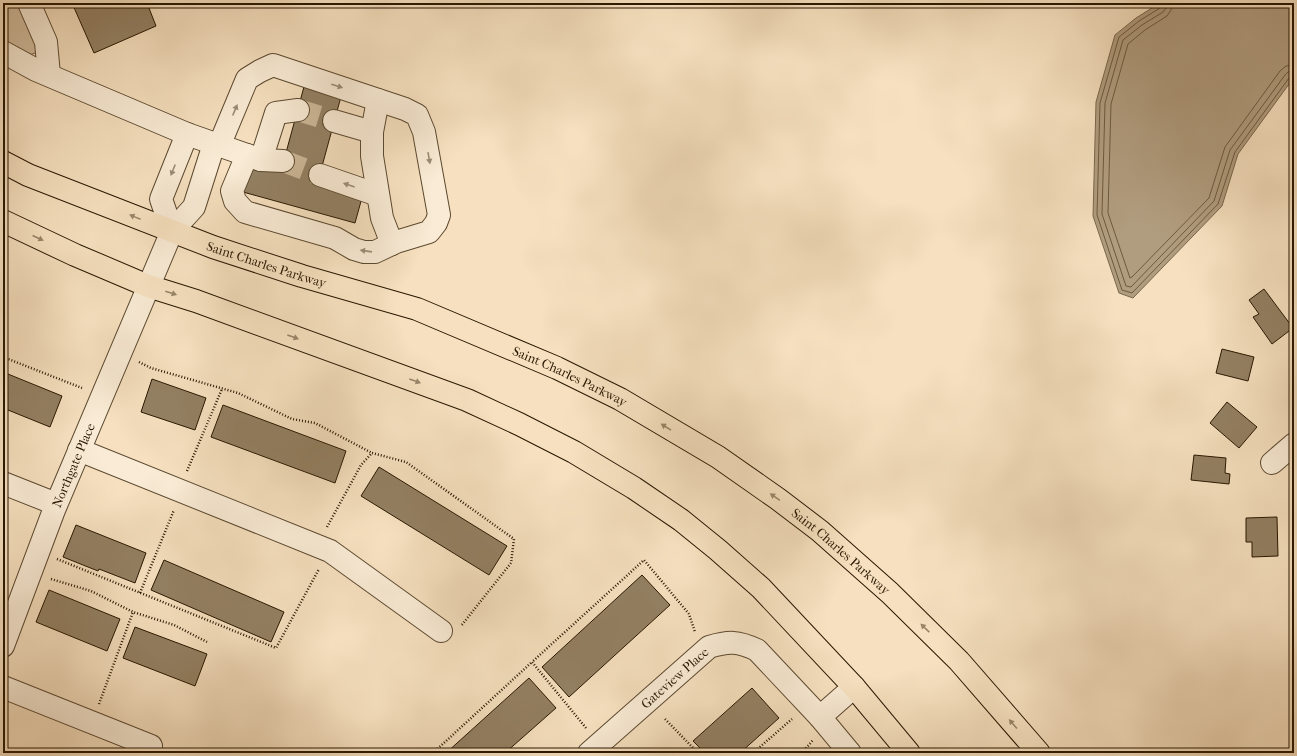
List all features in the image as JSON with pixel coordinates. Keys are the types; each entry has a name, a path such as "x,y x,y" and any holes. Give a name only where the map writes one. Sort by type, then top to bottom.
{"main road":[{"name":"Saint Charles Parkway","path":"3,162 28,175 228,252 302,276 417,309 557,368 620,399 718,457 778,499 820,531 890,593 959,661 1039,753"},
{"path":"3,220 75,255 148,286 204,304 467,400 520,424 574,452 634,488 681,520 761,588 854,687 909,753"}],"street":[{"path":"29,3 46,42 49,76"},
{"path":"3,52 49,76 188,134 254,158 283,162"},
{"name":"Northgate Place","path":"3,646 56,504 120,351 172,231 194,207 217,145 247,79 260,70 273,65 405,109 417,115 424,132 439,215 436,223 429,232 392,244 375,252 364,252 354,249 335,238 245,212 235,201 232,191 254,158"},
{"path":"378,100 372,132 372,156 382,218 392,244"},
{"path":"254,158 276,113 298,110"},
{"path":"334,121 372,132"},
{"path":"172,231 161,199 188,134"},
{"path":"320,175 378,195"},
{"path":"1272,463 1294,444"},
{"path":"79,450 330,551 451,629"},
{"path":"3,483 56,504"},
{"name":"Gateview Place","path":"594,748 709,647 720,643 732,642 744,644 757,650 818,726 850,753"},
{"path":"3,687 151,746"},
{"path":"818,726 854,687"}],"path":[{"path":"120,351 151,368 238,393 292,418 315,424 372,453 406,462 514,538 511,563 451,629"},
{"path":"3,357 81,388"},
{"path":"184,477 222,389"},
{"path":"325,531 361,465 372,453"},
{"path":"140,593 175,507"},
{"path":"52,557 276,648 319,568"},
{"path":"433,753 644,560 689,614 702,653"},
{"path":"45,577 91,591 133,612 174,625 207,642"},
{"path":"92,722 133,612"},
{"path":"532,662 594,748"},
{"path":"665,719 698,753"},
{"path":"753,753 792,720"},
{"path":"802,753 818,726"}],"shaded area":[{"path":"3,3 18,3 38,52 23,57 3,43"}],"water":[{"path":"1160,3 1294,3 1294,79 1238,154 1222,206 1133,298 1119,293 1093,216 1096,102 1115,35 1136,18"}],"building":[{"path":"72,3 147,3 156,26 94,53"},
{"path":"305,83 342,93 318,181 363,194 355,223 243,192 251,162 281,171"},
{"path":"1264,289 1293,328 1272,344 1253,317 1259,314 1249,300"},
{"path":"1222,349 1254,357 1248,381 1216,373"},
{"path":"3,372 62,396 50,427 3,408"},
{"path":"152,379 206,398 195,430 141,412"},
{"path":"1227,402 1257,427 1239,448 1210,423"},
{"path":"223,405 346,451 335,483 211,437"},
{"path":"1194,455 1226,458 1225,473 1230,474 1229,484 1191,480"},
{"path":"379,467 507,546 489,575 361,496"},
{"path":"1277,517 1278,556 1252,557 1252,542 1246,542 1246,518"},
{"path":"76,525 146,553 135,583 99,569 98,571 63,557"},
{"path":"164,560 284,612 271,642 151,590"},
{"path":"642,575 670,605 569,697 542,667"},
{"path":"49,590 120,619 107,651 36,622"},
{"path":"135,627 207,654 195,686 123,658"},
{"path":"529,678 556,708 505,753 446,753"},
{"path":"752,688 779,718 740,753 705,753 693,741"}],"tunnel":[{"path":"298,110 334,121"},
{"path":"283,161 320,175"}]}
